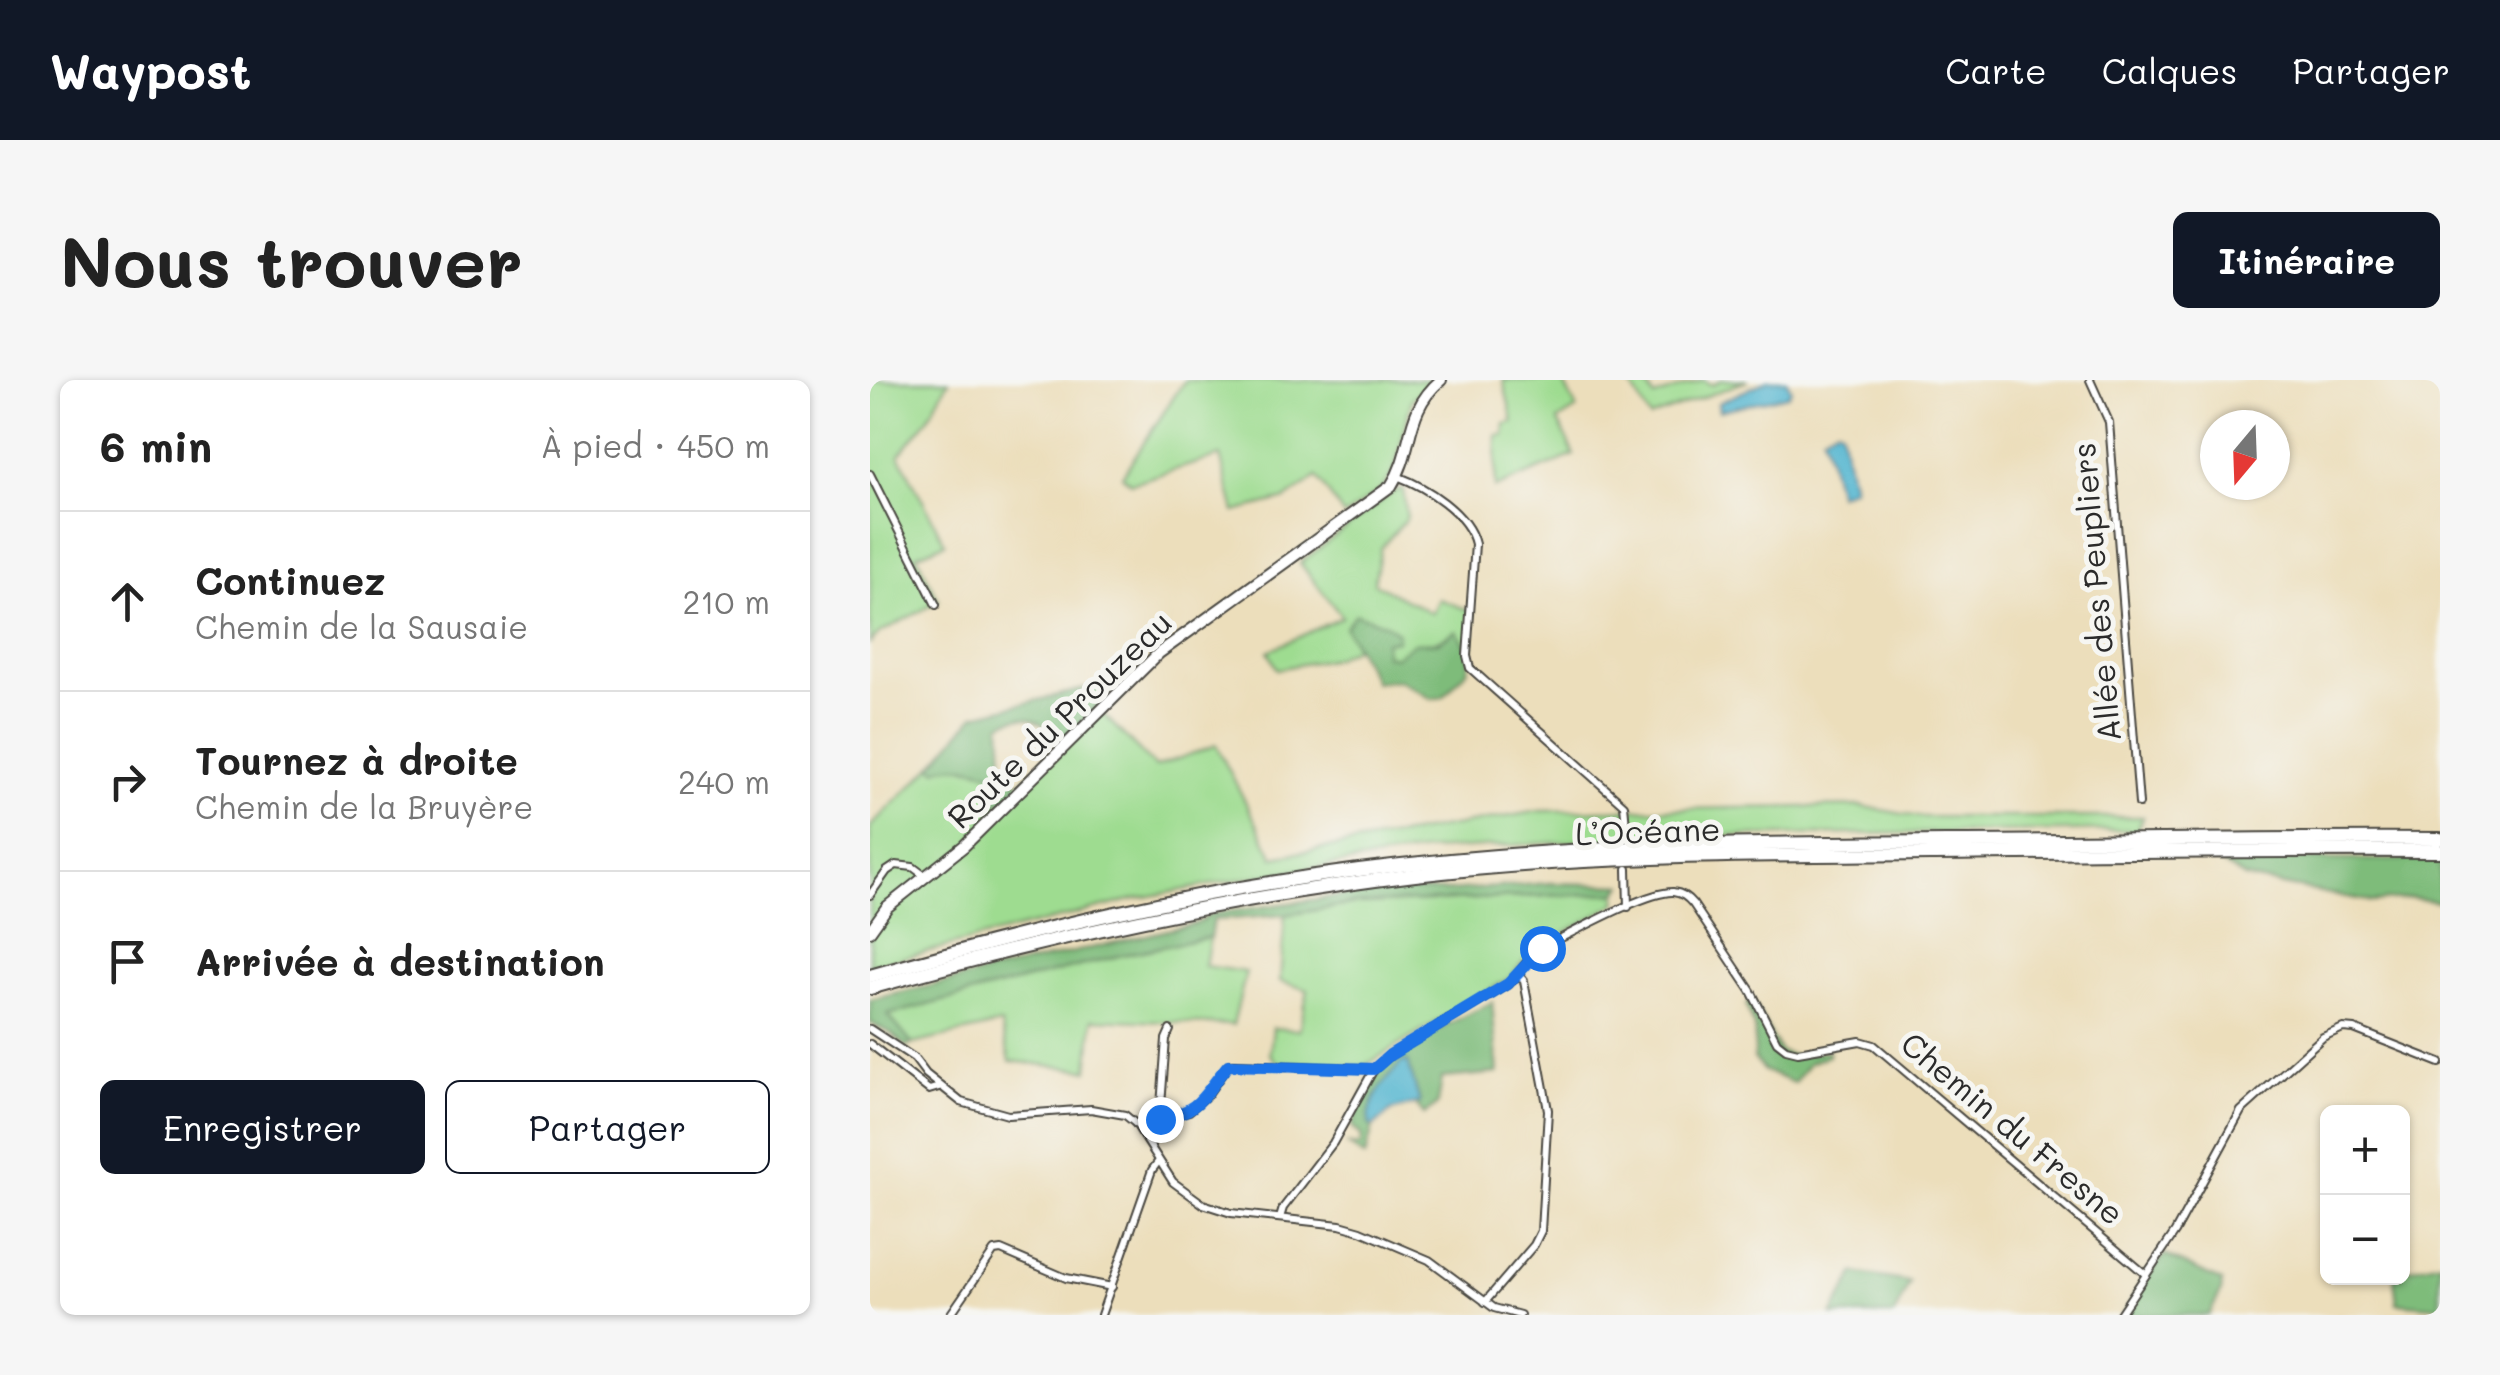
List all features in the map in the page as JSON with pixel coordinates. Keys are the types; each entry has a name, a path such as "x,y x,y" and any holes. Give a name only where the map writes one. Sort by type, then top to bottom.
{"highway":[{"name":"L’Océane","path":"870,976 1162,903 1305,878 1481,856 1760,843 2440,839"},
{"name":"L’Océane","path":"870,988 1162,915 1315,888 1476,869 1590,860 1767,855 2440,851"}],"street":[{"path":"1440,380 1416,409 1397,476 1428,491 1472,531 1475,544 1470,668 1624,806 1627,836"},
{"name":"Allée des Peupliers","path":"2090,380 2109,422 2139,804"},
{"path":"870,474 936,606"},
{"name":"Route du Prouzeau","path":"870,931 887,907 977,833 1158,653 1376,499 1397,476"},
{"path":"870,895 896,865 914,867 926,876"},
{"path":"1627,869 1628,907"},
{"name":"Chemin du Fresne","path":"1374,1069 1390,1055 1508,984 1542,948 1666,892 1685,896 1751,991 1777,1042 1798,1052 1860,1041 1874,1045 2144,1273"},
{"path":"1485,1302 1534,1245 1541,1230 1548,1110 1524,980 1518,974"},
{"path":"2118,1315 2174,1232 2241,1111 2323,1037 2342,1028 2354,1029 2440,1063"},
{"path":"870,1029 914,1058 939,1087 961,1102 992,1112 1028,1115 1108,1110 1124,1116 1136,1124 1179,1189 1203,1204 1231,1212 1361,1231 1429,1260 1485,1302 1520,1315"},
{"path":"1160,1119 1170,1030"},
{"path":"870,1044 928,1090 939,1087"},
{"path":"1136,1124 1177,1116 1198,1105 1228,1065 1374,1069 1333,1144 1283,1208 1280,1218"},
{"path":"1101,1315 1158,1162"},
{"path":"950,1315 994,1251 1002,1250 1066,1278 1112,1287"}],"green space":[{"path":"870,380 949,380 927,420 899,455 945,543 916,555 939,601 878,634 870,643"},
{"path":"1185,380 1434,380 1412,399 1394,472 1381,490 1344,516 1317,477 1286,499 1235,512 1220,456 1131,483 1122,476"},
{"path":"1503,380 1562,380 1577,409 1558,421 1574,455 1495,488 1497,435 1504,435 1505,424 1513,422"},
{"path":"1628,380 1643,380 1654,397 1703,380 1712,385 1722,380 1748,380 1650,418"},
{"path":"1403,489 1407,518 1381,548 1374,583 1432,613 1439,599 1474,612 1471,652 1456,631 1396,657 1385,655 1385,642 1346,627 1355,648 1334,658 1277,669 1268,651 1342,617 1300,563 1393,492"},
{"path":"1355,614 1386,624 1398,633 1397,640 1385,642 1385,655 1395,657 1414,643 1438,642 1456,631 1471,652 1467,671 1443,697 1432,699 1399,680 1375,682 1345,627"},
{"path":"1126,679 1060,743 1034,720 1018,718 1001,724 1003,764 1014,781 1022,783 997,806 993,774 965,767 936,770 932,766 975,715"},
{"path":"1097,708 1155,767 1216,745 1274,857 1539,811 1861,806 1919,817 2143,817 2137,830 1649,837 1433,850 1135,899 870,966 870,827 932,766 965,767 994,774 998,805"},
{"path":"2215,859 2440,860 2440,902 2411,898 2373,902 2245,878"},
{"path":"1550,883 1623,885 1617,893 1354,904 1285,915 1213,920 1210,937 1122,955 888,1015 912,1044 907,1047 870,1023 870,1000 1198,923 1211,914 1382,890 1449,891"},
{"path":"1617,893 1616,904 1530,952 1511,977 1364,1066 1277,1062 1270,1054 1273,1028 1299,1030 1308,990 1280,981 1285,915 1354,904"},
{"path":"1210,937 1205,966 1246,972 1233,1025 1093,1019 1088,1070 1010,1061 1001,1024 912,1044 887,1015 1122,955"},
{"path":"1751,999 1780,1052 1794,1056 1828,1051 1828,1056 1809,1063 1794,1083 1764,1071 1754,1058 1755,1030 1746,1005"},
{"path":"1492,1002 1498,1073 1442,1078 1438,1104 1424,1115 1416,1105 1420,1102 1408,1062 1369,1124 1373,1127 1365,1157 1349,1145 1361,1146 1361,1135 1352,1127 1369,1086 1384,1065 1421,1038"},
{"path":"2165,1255 2222,1282 2209,1315 2123,1315 2141,1284"},
{"path":"2440,1262 2440,1307 2397,1303 2395,1285 2410,1285 2410,1268"},
{"path":"1855,1273 1910,1282 1894,1315 1832,1315"}],"water":[{"path":"1768,380 1787,380 1791,390 1788,395 1719,411 1718,403"},
{"path":"1837,427 1841,430 1853,488 1838,494 1823,435"},
{"path":"1402,1062 1408,1062 1420,1103 1391,1111 1373,1127 1369,1115 1375,1098"}],"route":[{"path":"1160,1119 1177,1116 1198,1105 1228,1065 1374,1069 1390,1055 1508,984 1542,948"}]}
